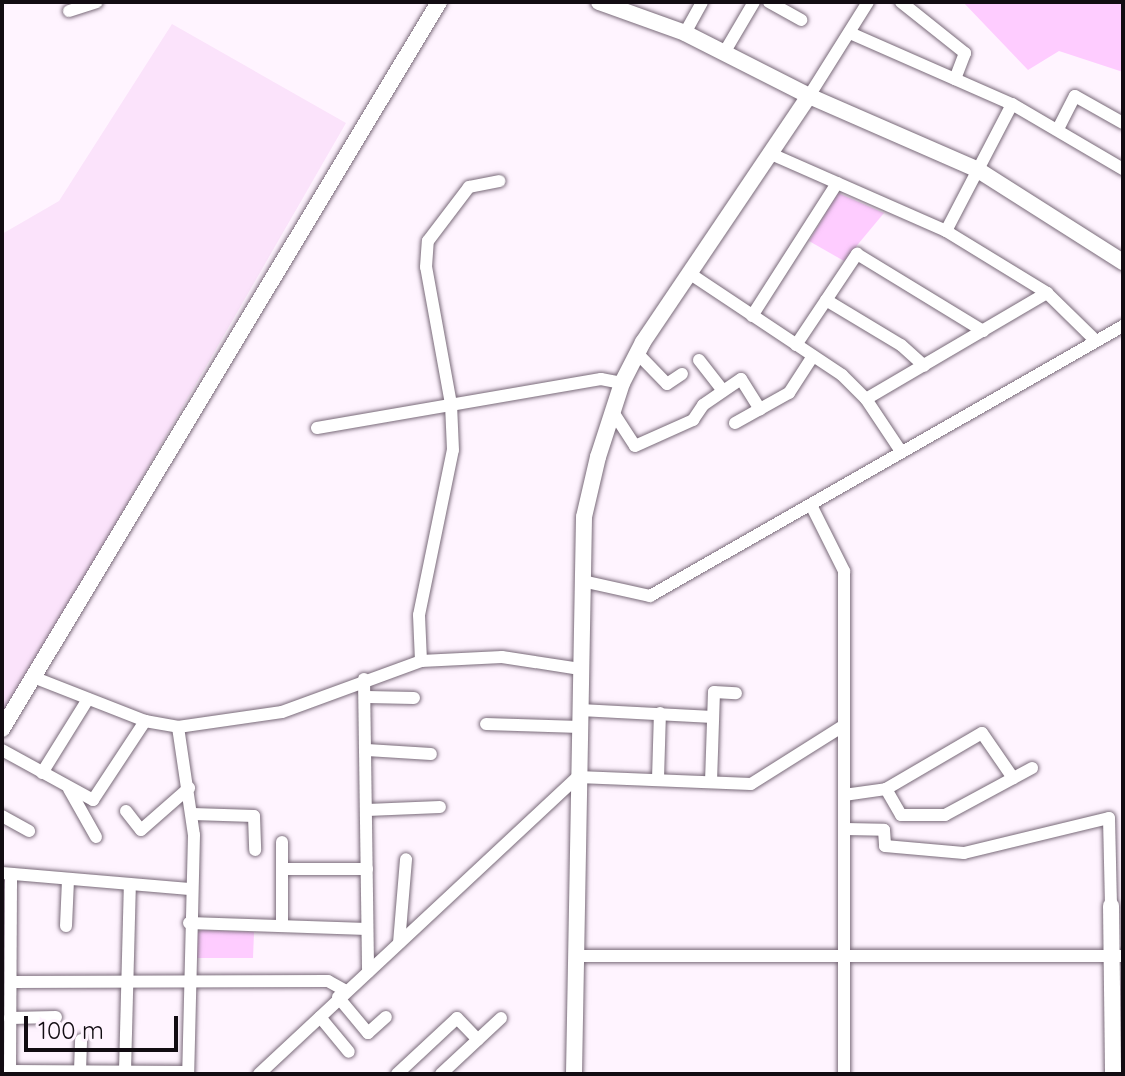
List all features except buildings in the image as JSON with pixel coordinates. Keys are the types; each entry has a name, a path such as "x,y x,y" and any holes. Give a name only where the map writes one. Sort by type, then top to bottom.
{"street":[{"path":"69,11 97,2"},
{"path":"2,729 439,2"},
{"path":"685,33 702,2"},
{"path":"724,53 754,2"},
{"path":"769,2 801,20"},
{"path":"901,2 965,53 955,79"},
{"path":"574,1074 584,517 622,383 637,353 850,33 864,3"},
{"path":"610,4 685,33 809,96 978,170 1123,262"},
{"path":"850,33 1012,104 1123,169"},
{"path":"1058,129 1075,96 1123,123"},
{"path":"946,231 1012,104"},
{"path":"771,154 946,231 1047,293 1095,340"},
{"path":"421,661 419,615 426,568 451,472 451,404 426,267 428,241 469,187 499,181"},
{"path":"752,316 837,183"},
{"path":"796,345 857,254 983,331"},
{"path":"689,273 813,356 866,399 900,450"},
{"path":"866,399 1047,293"},
{"path":"826,300 901,345 924,366"},
{"path":"582,581 650,596 812,507 900,450 1123,326"},
{"path":"637,353 667,384 682,374"},
{"path":"735,423 789,393 813,356"},
{"path":"699,360 723,391"},
{"path":"317,428 601,379 622,383"},
{"path":"613,412 635,446 693,420 703,405 741,379 760,409"},
{"path":"812,507 844,571 844,1074"},
{"path":"33,677 145,721 178,727 282,712 364,679 421,661 502,657 580,669"},
{"path":"364,679 367,697 368,972"},
{"path":"711,782 714,692 736,693"},
{"path":"367,697 414,698"},
{"path":"42,773 88,699"},
{"path":"658,779 660,713"},
{"path":"486,724 660,713 713,717"},
{"path":"2,750 93,800 145,721"},
{"path":"259,1074 341,994 578,777 751,784 843,726"},
{"path":"178,727 193,814 189,889 188,1073 10,1072 8,1013 11,982 6,874 189,889"},
{"path":"844,795 886,789 982,733 1013,778"},
{"path":"367,750 431,754"},
{"path":"886,789 901,815 945,815 1032,768"},
{"path":"126,811 141,830 189,788"},
{"path":"69,789 96,837"},
{"path":"367,810 440,807"},
{"path":"193,814 254,816 255,850"},
{"path":"2,816 29,831"},
{"path":"845,829 884,830 885,846 964,853 1109,818 1111,906 1118,956 1113,1074"},
{"path":"282,842 282,926"},
{"path":"399,943 406,859"},
{"path":"282,869 367,869"},
{"path":"66,926 68,881"},
{"path":"125,1071 130,886"},
{"path":"189,923 367,929"},
{"path":"576,956 1118,956"},
{"path":"11,982 328,981 368,1033 386,1017"},
{"path":"8,1013 56,1017"},
{"path":"320,1017 349,1052"},
{"path":"397,1074 457,1018 478,1040"},
{"path":"441,1074 501,1018"},
{"path":"80,1071 81,1040"}],"shaded area":[{"path":"963,2 1123,2 1123,72 1059,51 1028,70"},
{"path":"172,24 346,123 2,721 2,234 59,201"},
{"path":"838,193 884,213 844,261 809,241"},
{"path":"202,930 254,932 253,958 196,958 196,933"}]}
